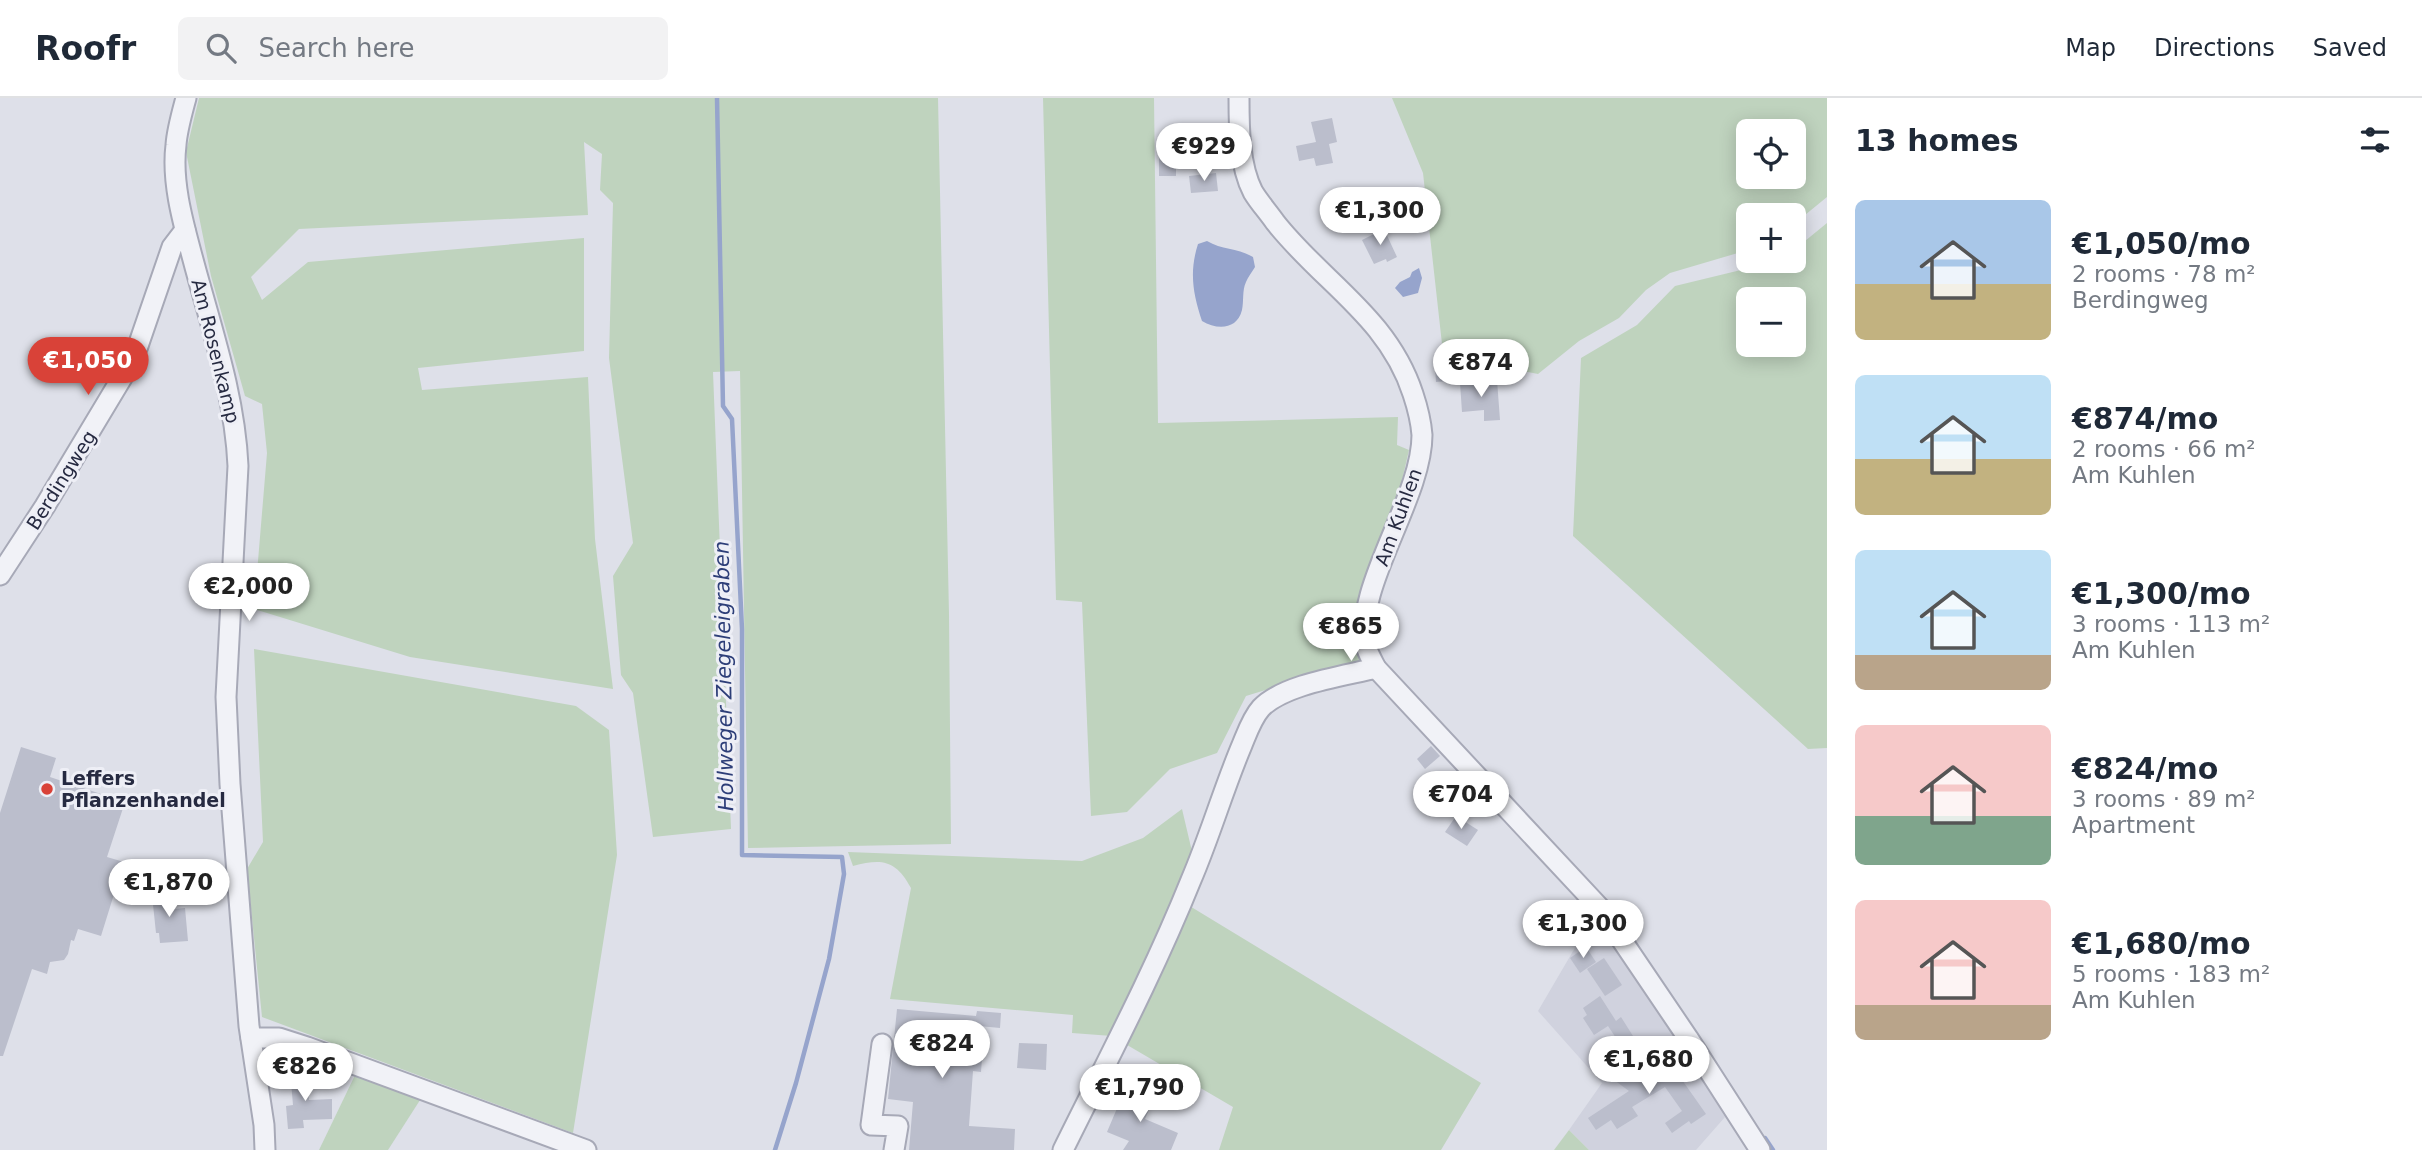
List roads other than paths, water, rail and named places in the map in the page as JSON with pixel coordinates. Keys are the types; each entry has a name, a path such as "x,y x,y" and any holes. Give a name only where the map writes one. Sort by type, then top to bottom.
{"street":[{"name":"Am Rosenkamp","path":"186,98 176,146 177,183 185,230 230,396 237,436 238,466 226,697 230,784 251,1038 264,1125 265,1150"},
{"name":"Am Kuhlen","path":"1239,98 1239,129 1253,191 1293,245 1371,319 1388,341 1417,405 1422,435 1414,477 1367,608 1367,650 1376,668 1600,908 1760,1150"},
{"name":"Berdingweg","path":"0,575 59,484 126,371 142,335 172,247 185,230"},
{"path":"1063,1150 1117,1042 1191,881 1230,773 1253,719 1262,707 1278,696 1376,668"},
{"path":"251,1038 279,1038 307,1047 586,1150"},
{"path":"883,1044 871,1125 898,1126 894,1150"}],"water":[{"path":"1207,241 1253,257 1255,267 1245,285 1242,310 1231,325 1220,327 1202,321 1196,302 1193,283 1195,254 1198,244"},
{"path":"1419,268 1422,278 1418,293 1403,297 1395,288"}],"waterway":[{"name":"Hollweger Ziegeleigraben","path":"717,98 723,406 732,419 742,629 742,855 842,857 844,874 829,959 775,1150"},
{"path":"1765,1138 1773,1150"}],"place":[{"name":"Leffers Pflanzenhandel","path":"47,789"}]}
